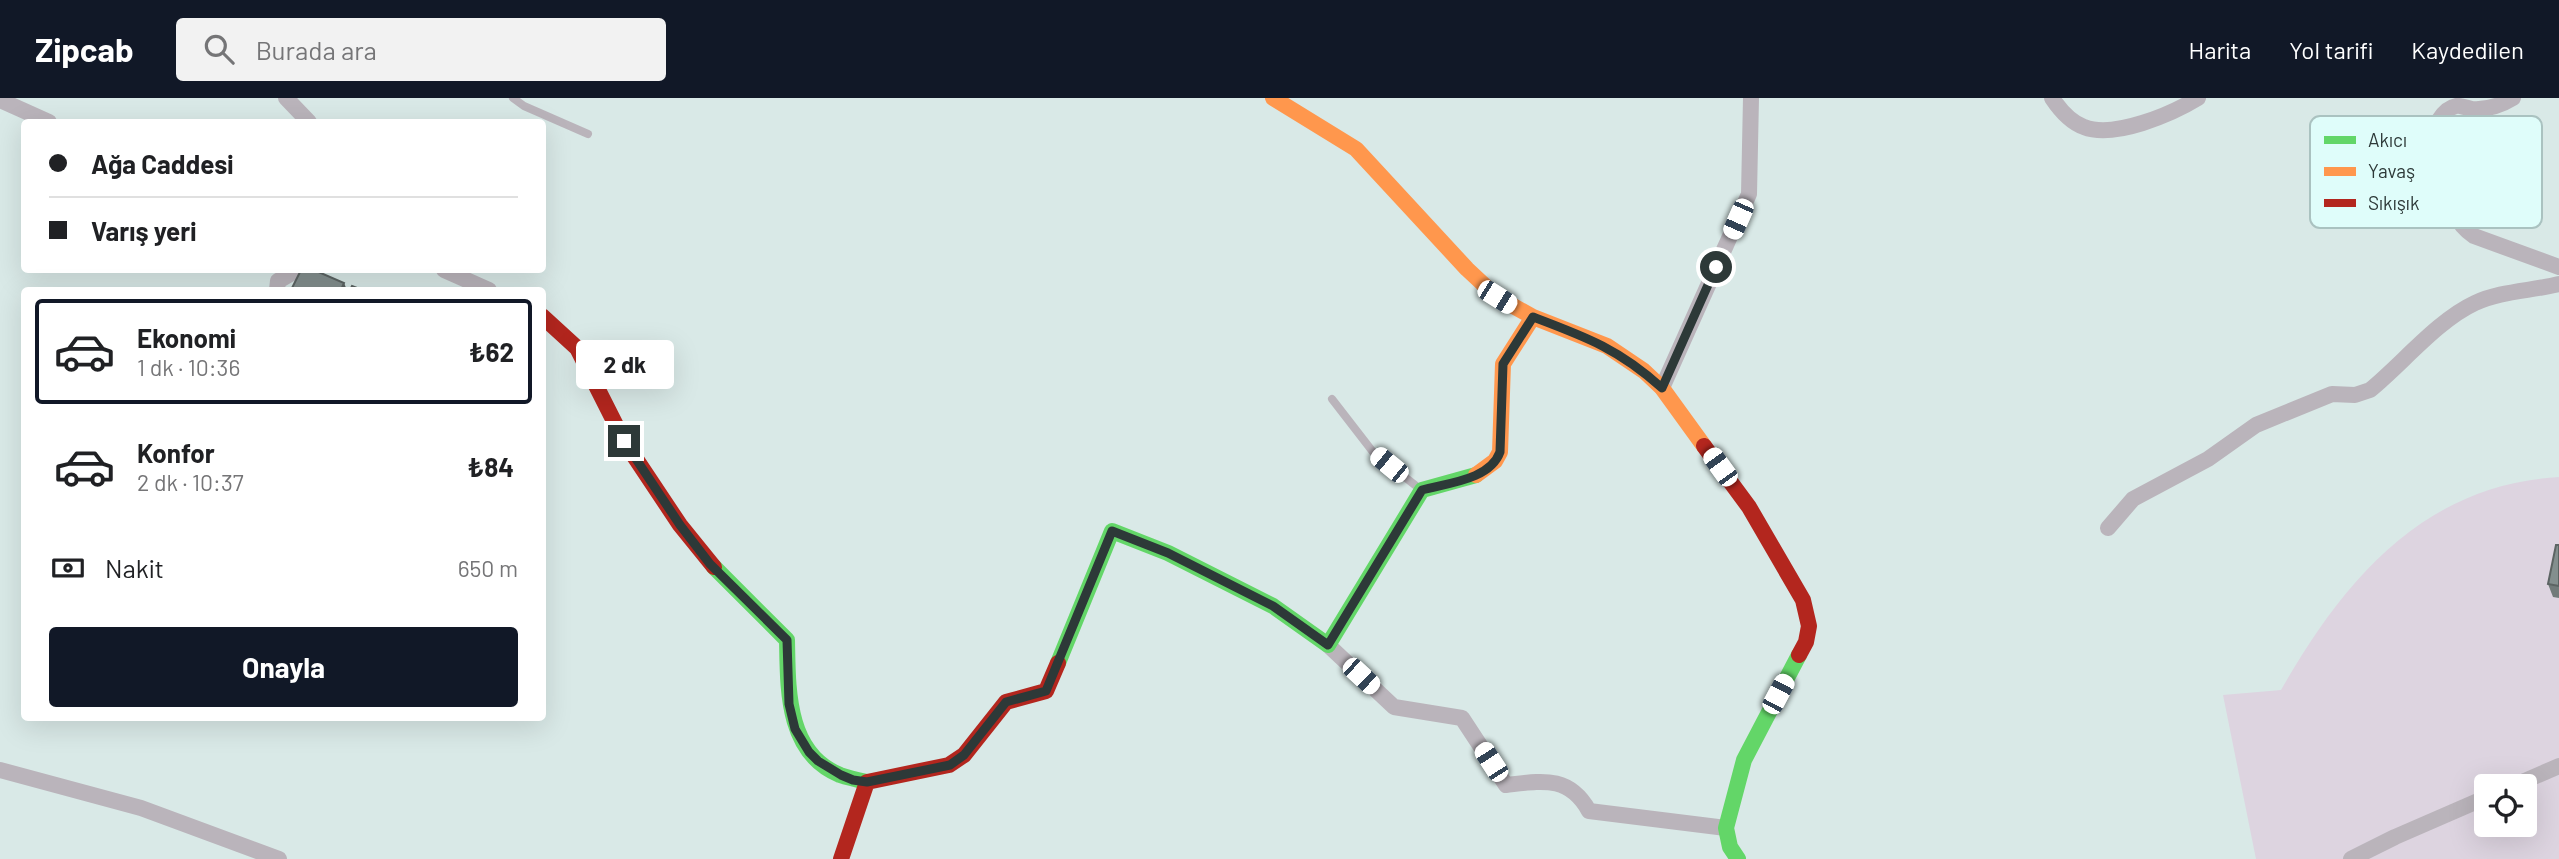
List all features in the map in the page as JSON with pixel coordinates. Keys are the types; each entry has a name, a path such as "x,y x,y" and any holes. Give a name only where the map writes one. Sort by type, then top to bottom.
{"street":[{"path":"1273,98 1356,149 1481,284 1497,297 1533,317 1607,346 1644,371 1662,388 1749,507 1803,600 1809,616 1806,642 1744,760 1726,828 1730,847 1738,859"},
{"path":"1662,388 1749,194 1751,98"},
{"path":"2052,98 2077,124 2093,130 2102,130 2151,120 2198,98"},
{"path":"2444,116 2457,105 2491,108 2513,98"},
{"path":"286,99 306,119"},
{"path":"0,100 42,119"},
{"path":"2464,228 2474,236 2559,267"},
{"path":"277,287 278,281 292,273"},
{"path":"451,273 482,287"},
{"path":"2108,528 2133,499 2208,459 2256,425 2332,394 2360,394 2370,390 2450,320 2473,304 2500,295 2559,284"},
{"path":"1328,645 1422,490 1487,470 1497,459 1500,452 1503,364 1533,317"},
{"path":"546,320 577,348 624,441 680,525 710,564 787,640 789,704 795,729 809,752 829,769 841,775 867,782 950,765 964,755 1006,702 1046,691 1112,531 1168,553 1273,606 1328,645 1395,707 1462,718 1506,785 1551,782 1570,788 1590,811 1726,828"},
{"path":"2537,776 2559,766"},
{"path":"0,771 141,808 279,859"},
{"path":"841,859 867,782"},
{"path":"2351,859 2474,803"}],"lane":[{"path":"513,98 524,106 589,134"},
{"path":"1332,399 1373,452 1422,490"}],"shaded area":[{"path":"2559,477 2559,859 2256,859 2223,695 2281,690 2332,611 2361,576 2393,545 2428,519 2467,498 2511,484"}],"building":[{"path":"300,273 321,273 344,283 342,287 292,287"},
{"path":"2556,545 2559,545 2559,586 2548,584"}],"traffic: fast":[{"path":"1058,663 1112,531 1168,553 1273,606 1328,645 1422,490 1476,475"},
{"path":"714,567 787,640 790,698 800,736 809,752 822,765 840,775 867,782"},
{"path":"1738,859 1730,847 1726,828 1744,760 1799,655"}],"traffic: slow":[{"path":"1273,98 1356,149 1467,269 1497,297 1533,317 1607,346 1644,371 1662,388 1704,446"},
{"path":"1476,475 1495,461 1500,452 1503,364 1533,317"}],"traffic: jam":[{"path":"546,320 577,348 624,441 680,525 714,567"},
{"path":"1704,446 1749,507 1803,600 1809,626 1806,642 1799,655"},
{"path":"841,859 867,782 949,765 964,755 1006,702 1046,691 1058,663"}],"route":[{"path":"624,441 652,485 710,564 787,640 789,704 791,717 801,741 818,761 829,769 853,780 867,782 950,765 964,755 1006,702 1046,691 1112,531 1168,553 1273,606 1328,645 1422,490 1487,470 1497,459 1500,452 1503,364 1533,317 1607,346 1644,371 1662,388 1716,267"}]}
